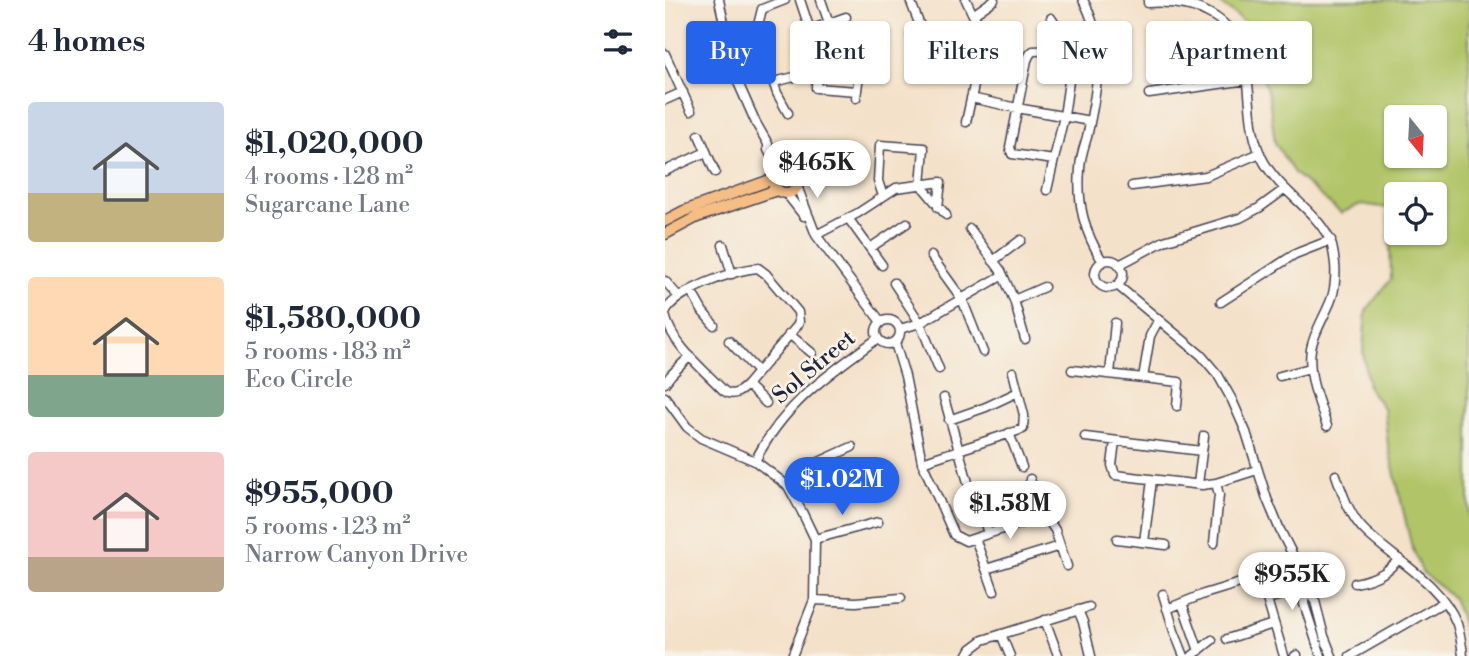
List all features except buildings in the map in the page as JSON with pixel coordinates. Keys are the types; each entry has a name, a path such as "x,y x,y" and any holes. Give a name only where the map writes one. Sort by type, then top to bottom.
{"main road":[{"path":"665,221 693,207 779,187 792,191 797,186 798,177 792,169 782,168 775,174 779,187"},
{"path":"665,234 697,217 779,187"}],"street":[{"path":"719,0 724,21"},
{"path":"759,21 762,9 785,0"},
{"path":"800,0 807,21"},
{"path":"821,0 828,21"},
{"path":"910,0 918,21"},
{"path":"967,0 977,21"},
{"path":"973,15 994,0"},
{"path":"1083,0 1096,32 1099,59 1096,96 1080,166 1080,193 1091,242 1103,262"},
{"path":"1148,3 1163,1 1204,9 1222,21"},
{"path":"835,21 846,17"},
{"path":"1037,51 1030,54 1010,147 1012,154 1054,160"},
{"path":"666,60 691,111"},
{"path":"739,84 756,123 782,168"},
{"path":"775,84 788,113"},
{"path":"816,84 816,88 856,95 857,84"},
{"path":"966,122 974,84"},
{"path":"1047,190 1069,84"},
{"path":"1149,94 1214,84"},
{"path":"1248,84 1253,128 1265,165 1285,189 1316,218 1331,240 1335,266 1332,298 1311,347 1310,368 1327,426"},
{"path":"665,100 683,92"},
{"path":"971,98 1090,121"},
{"path":"699,135 715,172"},
{"path":"883,197 878,181 880,145 924,148 921,185 946,215"},
{"path":"665,171 706,152"},
{"path":"1132,186 1206,176 1260,153"},
{"path":"816,235 896,188 941,182 938,207"},
{"path":"797,186 816,235 881,322"},
{"path":"779,187 811,224"},
{"path":"1119,265 1164,241 1240,218 1285,189"},
{"path":"848,218 882,265"},
{"path":"870,248 907,223"},
{"path":"970,229 999,266 1014,300 1025,339"},
{"path":"993,261 1021,240"},
{"path":"1221,302 1295,254 1331,240"},
{"path":"723,245 732,274"},
{"path":"931,256 962,299 983,352"},
{"path":"1111,261 1119,265 1122,273 1117,285 1108,288 1097,281 1095,272 1099,264 1111,261"},
{"path":"758,268 798,312 799,322 740,392 728,394 674,336 665,314 669,304 691,290 732,274 758,268"},
{"path":"900,329 920,323 1003,275"},
{"path":"665,281 679,297"},
{"path":"894,283 920,323 939,369"},
{"path":"1117,285 1201,355 1218,375 1232,400 1280,530 1302,573 1304,604 1321,656"},
{"path":"1014,300 1044,288"},
{"path":"691,290 714,326"},
{"path":"886,320 898,325 899,337 895,343 883,344 877,339 875,331 878,324 886,320"},
{"path":"1143,378 1150,336 1158,321"},
{"path":"1110,374 1115,323"},
{"path":"789,334 812,353"},
{"name":"Sol Street","path":"755,461 779,422 799,399 877,339"},
{"path":"729,341 758,372"},
{"path":"895,343 905,376 922,462 954,535 971,539 1046,515"},
{"path":"665,383 690,356"},
{"path":"1280,376 1310,368"},
{"path":"1072,370 1179,382 1177,406"},
{"path":"922,462 1023,429 1024,415 1013,372"},
{"path":"747,385 766,402"},
{"path":"949,420 1018,392"},
{"path":"665,397 687,427 701,438 755,461 788,486 815,539 814,600 792,656"},
{"path":"944,398 969,486"},
{"path":"1009,433 1022,467"},
{"path":"1198,484 1204,436"},
{"path":"1085,437 1202,451"},
{"path":"1115,441 1112,465 1115,475 1198,484 1216,483 1257,470"},
{"path":"788,486 819,462 852,447"},
{"path":"1336,475 1346,504 1364,531 1430,585 1444,602 1456,621 1463,656"},
{"path":"1030,479 1038,506 1055,530 1067,566"},
{"path":"1145,542 1152,480"},
{"path":"1214,543 1219,495 1216,483"},
{"path":"977,500 989,533"},
{"path":"815,539 878,522"},
{"path":"971,539 994,592"},
{"path":"1117,539 1166,545"},
{"path":"986,569 1060,546"},
{"path":"1355,583 1382,575 1399,559"},
{"path":"1256,563 1283,656"},
{"path":"1167,609 1204,594 1261,577"},
{"path":"1267,599 1304,589"},
{"path":"1304,589 1315,601 1332,656"},
{"path":"1163,594 1184,656"},
{"path":"814,600 856,602 901,598"},
{"path":"1350,656 1444,602"},
{"path":"1182,603 1196,653 1212,640"},
{"path":"967,656 971,649 983,640 1089,607"},
{"path":"1078,610 1091,656"},
{"path":"1045,620 1058,655"},
{"path":"1227,639 1273,624"},
{"path":"1001,634 1010,656"}],"green space":[{"path":"1216,0 1469,0 1469,651 1453,598 1422,572 1411,544 1388,445 1384,409 1368,387 1363,350 1366,311 1391,279 1390,245 1447,245 1447,182 1384,182 1384,207 1361,204 1341,213 1294,173 1275,143 1265,84 1312,84 1312,21 1243,21"}]}
